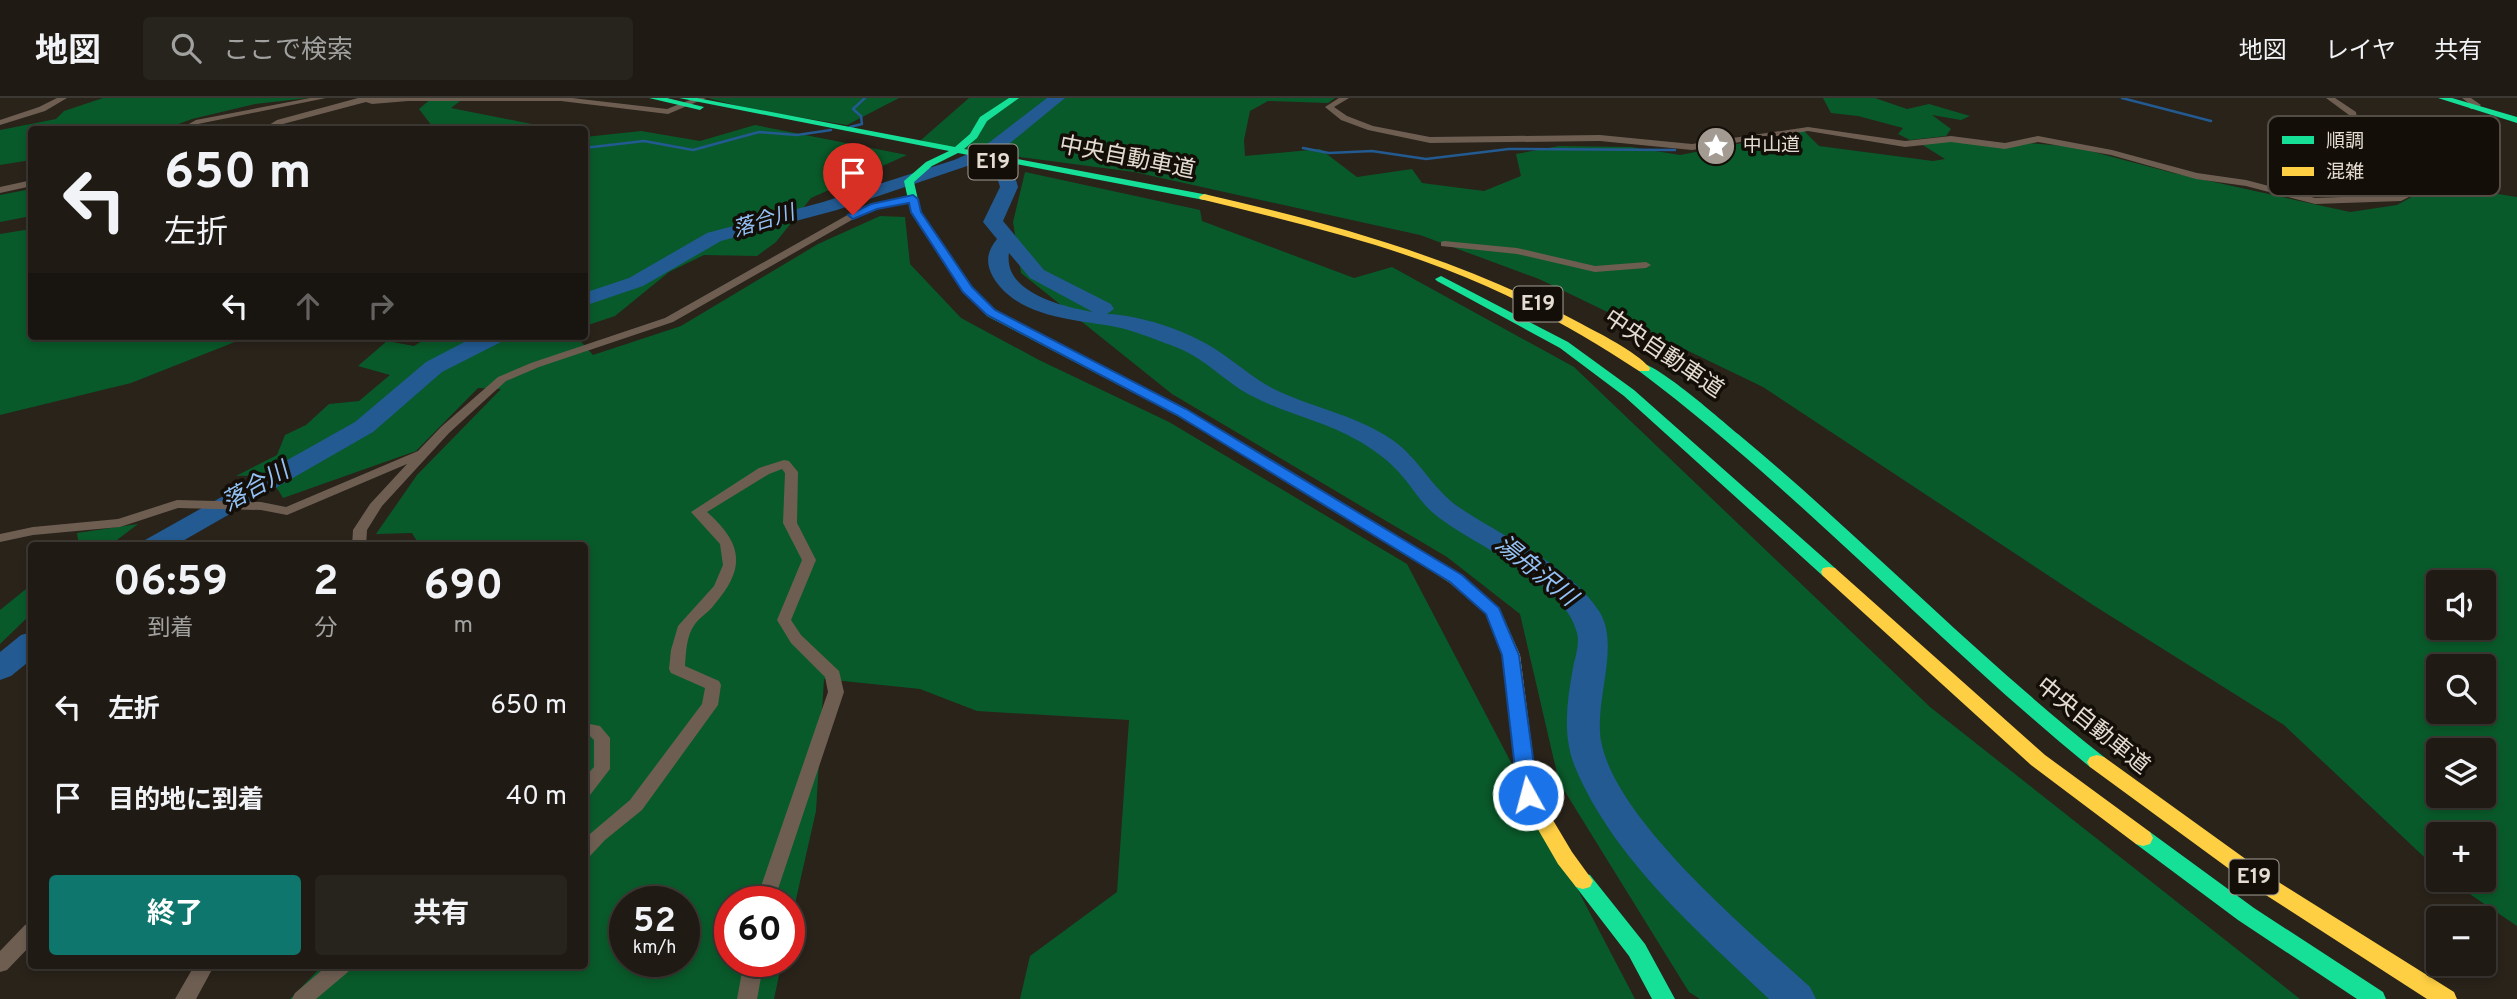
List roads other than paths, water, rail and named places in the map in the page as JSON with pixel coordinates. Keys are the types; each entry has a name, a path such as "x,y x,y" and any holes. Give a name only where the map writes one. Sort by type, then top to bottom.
{"main road":[{"name":"中央自動車道","path":"653,98 815,126 1329,226 1415,251 1474,274 1555,312 1633,359 1685,395 1766,462 1981,667 2071,743 2166,815 2271,889 2446,999"},
{"path":"1015,98 999,112 982,117 974,130 974,136 961,148 911,178 916,212 967,289 991,313 1181,412 1424,557 1456,579 1493,612 1511,655 1528,795 1565,858 1637,950 1664,999"},
{"path":"2442,98 2470,102 2517,120"},
{"name":"中央自動車道","path":"678,104 815,126"},
{"name":"中央自動車道","path":"1178,195 1272,220 1396,260 1526,322 1597,368 1713,465 2038,760 2246,914 2375,999"}],"street":[{"path":"0,123 42,110 63,98"},
{"path":"189,126 214,118 322,98"},
{"path":"272,126 364,99 561,99 668,112 678,104 702,98"},
{"path":"1345,98 1329,107 1336,114 1371,128 1413,138 1462,142 1600,138 1689,147 1808,129 1905,144 1951,139 2005,146 2038,139 2112,153 2196,176 2268,189"},
{"path":"2330,98 2353,116"},
{"path":"0,190 28,184"},
{"path":"2296,196 2315,201 2389,199 2405,196"},
{"path":"359,542 360,530 377,504 425,452 502,379 535,365 669,320 853,215 874,206 913,199"},
{"path":"1444,244 1517,251 1595,269 1646,265"},
{"path":"0,538 33,531 120,523 177,503 261,506 287,511 425,452"},
{"path":"588,846 598,835 636,805 710,705 713,685 677,669 679,645 689,622 710,601 733,562 732,552 719,529 698,512 764,471 784,464 792,472 790,523 809,560 784,620 796,639 833,674 836,692 770,886"},
{"path":"588,729 594,730 601,738 602,769 588,785"},
{"path":"0,964 28,935"},
{"path":"185,999 202,969"},
{"path":"302,999 337,969"},
{"path":"747,999 751,977"}],"waterway":[{"path":"850,127 862,124 861,116 853,109 865,98"},
{"name":"落合川","path":"988,152 1057,98"},
{"path":"2122,98 2211,121"},
{"path":"588,148 644,141 693,150 759,132 797,135 831,130"},
{"path":"1303,148 1329,153 1372,151 1426,159 1509,149 1675,150"},
{"name":"落合川","path":"588,299 636,282 714,237 830,206 960,164 988,152"},
{"name":"湯舟沢川","path":"988,152 1005,173 1009,187 993,222 1008,239"},
{"name":"湯舟沢川","path":"1008,239 1037,274 1103,309"},
{"name":"湯舟沢川","path":"1008,239 999,251 998,265 1004,279 1022,295 1067,313 1102,321 1123,322 1186,343 1269,396 1367,435 1404,462 1429,495 1447,511 1523,559 1571,596 1586,615 1593,635 1584,695 1583,724 1587,752 1599,781 1619,813 1664,871 1715,924 1796,999"},
{"name":"落合川","path":"161,542 206,514 364,427 434,367 486,340"},
{"name":"落合川","path":"0,669 28,645"}],"place":[{"name":"中山道","path":"1716,146"}]}
